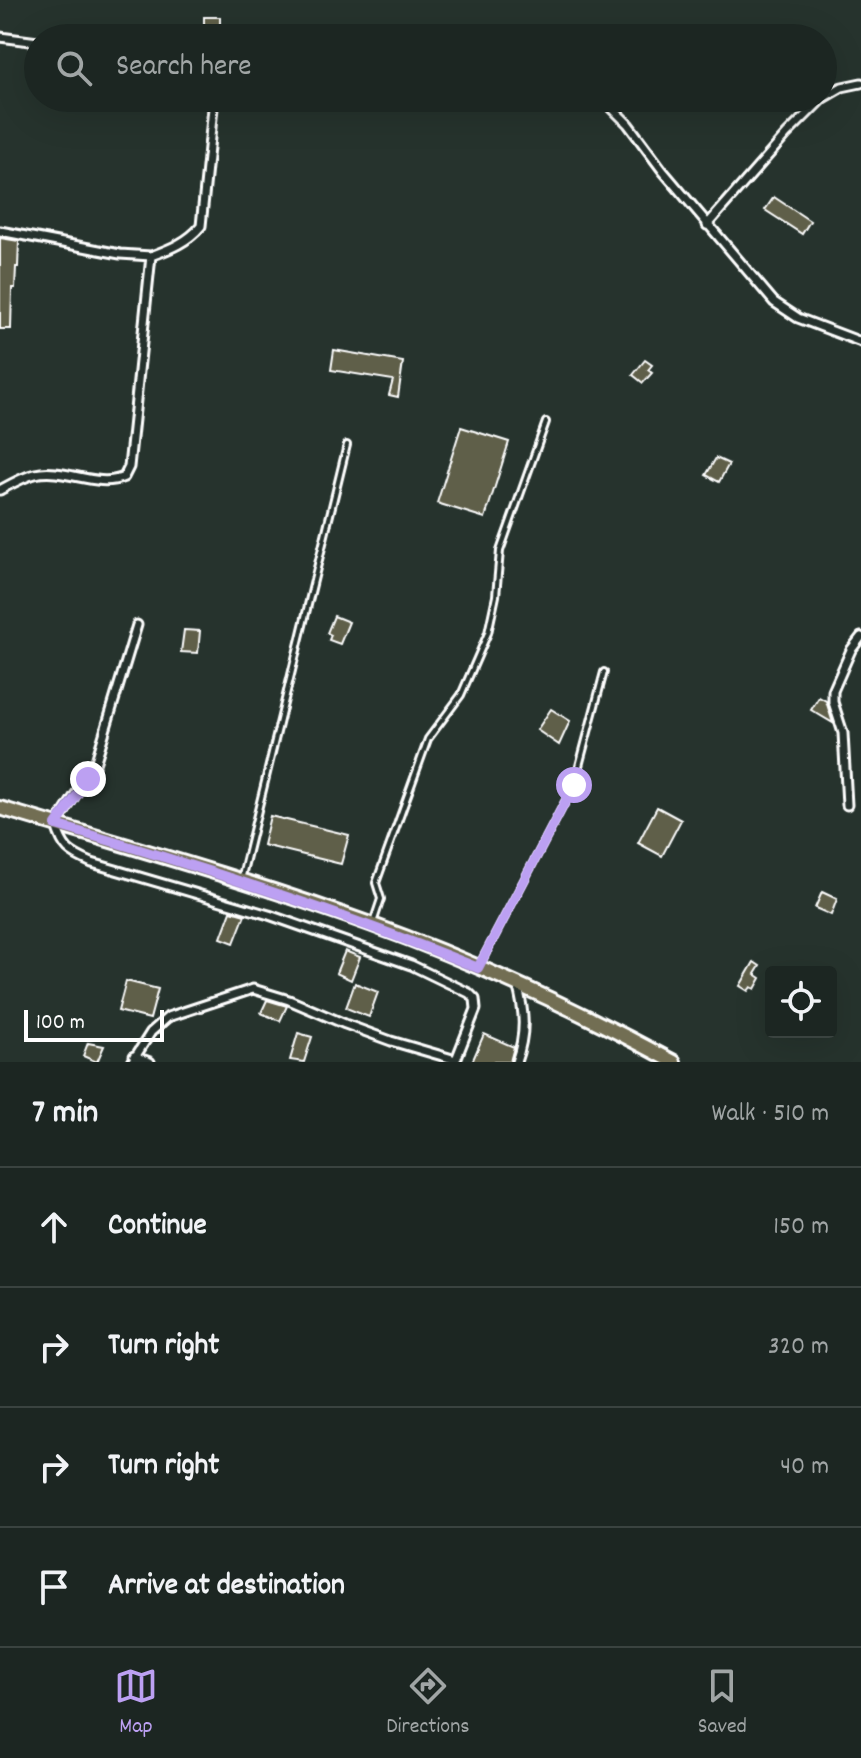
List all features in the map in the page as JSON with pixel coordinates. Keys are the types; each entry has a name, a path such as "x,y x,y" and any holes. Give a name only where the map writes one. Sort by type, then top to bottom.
{"main road":[{"path":"0,808 372,925 517,984 674,1062"}],"street":[{"path":"0,37 24,40"},
{"path":"837,90 861,83"},
{"path":"0,231 120,254 151,256 175,247 201,226 213,112"},
{"path":"616,112 774,302 798,318 861,342"},
{"path":"707,225 809,112"},
{"path":"0,490 36,473 106,480 124,477 129,467 151,256"},
{"path":"137,625 95,764 56,825 61,843 72,854 92,863 269,915 411,965 469,993 475,999 476,1009 456,1061 391,1041 289,1000 253,989 168,1017 151,1032 133,1059 150,1062"},
{"path":"847,805 843,733 833,702 833,691 851,650 861,637"},
{"path":"516,1062 525,1028 517,984"}],"lane":[{"path":"372,925 381,899 376,883 428,739 461,695 488,633 496,596 500,551 546,422"},
{"path":"240,882 347,445"},
{"path":"478,968 574,785 604,672"}],"building":[{"path":"204,17 220,17 220,24 204,24"},
{"path":"774,197 810,221 802,234 765,210"},
{"path":"0,238 19,241 15,288 12,288 11,329 0,329"},
{"path":"334,350 403,362 398,397 389,395 393,380 331,370"},
{"path":"645,360 652,365 648,370 652,373 643,383 633,375"},
{"path":"461,427 509,442 485,518 437,503"},
{"path":"716,458 729,464 719,482 706,475"},
{"path":"334,616 349,622 340,644 329,640 331,635 327,633"},
{"path":"184,630 200,631 198,653 181,652"},
{"path":"819,697 826,701 833,723 811,710"},
{"path":"551,709 570,721 559,745 537,730"},
{"path":"657,807 681,820 662,856 638,843"},
{"path":"270,816 349,835 341,864 263,845"},
{"path":"822,892 837,899 831,915 815,908"},
{"path":"231,911 245,915 234,943 221,938"},
{"path":"345,951 360,957 351,980 336,973"},
{"path":"754,962 760,966 755,974 761,978 755,989 751,987 748,991 740,986"},
{"path":"126,981 158,989 150,1019 118,1011"},
{"path":"355,983 378,992 369,1017 346,1008"},
{"path":"267,1000 287,1006 280,1021 261,1013"},
{"path":"298,1033 312,1037 304,1062 290,1060"},
{"path":"484,1034 514,1047 510,1062 472,1062"},
{"path":"88,1043 104,1046 97,1062 83,1056"}],"route":[{"path":"88,779 56,825 305,902 478,968 574,785"}]}
